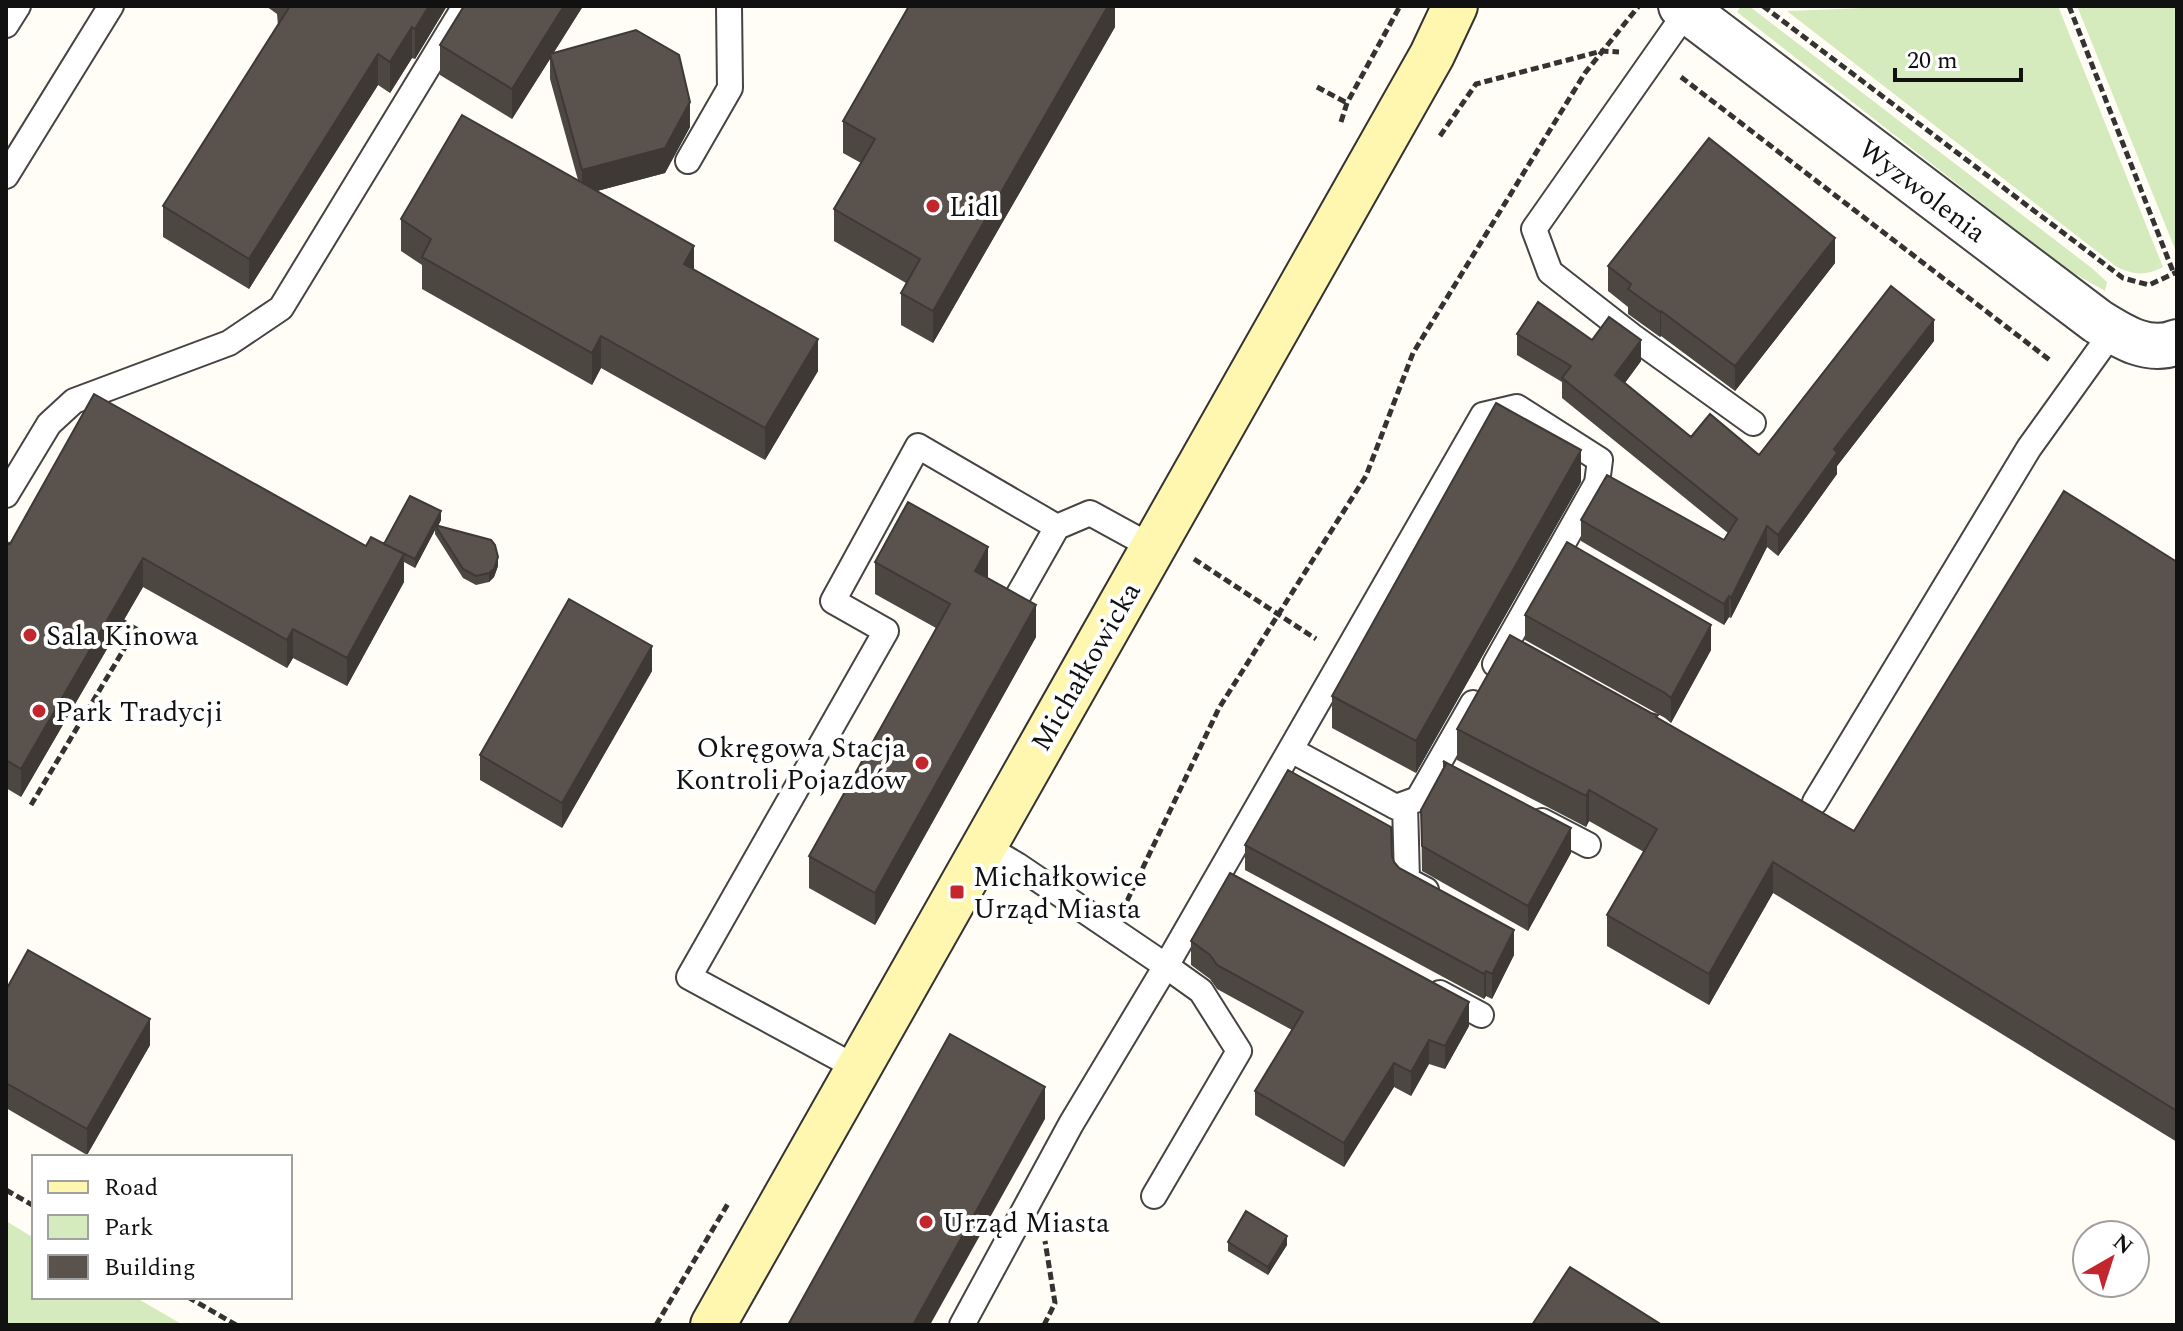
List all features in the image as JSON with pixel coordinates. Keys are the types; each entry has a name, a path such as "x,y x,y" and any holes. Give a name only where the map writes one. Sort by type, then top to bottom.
{"street":[{"name":"Michałkowicka","path":"713,1325 983,845 1169,559 1455,6"},
{"name":"Wyzwolenia","path":"1684,8 2097,321 2126,339 2174,351"}],"lane":[{"path":"6,25 18,6"},
{"path":"6,176 111,6"},
{"path":"6,495 49,424 74,401 229,343 281,308 465,6"},
{"path":"688,161 730,88 729,6"},
{"path":"1684,8 1534,229 1550,272 1632,336 1753,423"},
{"path":"1815,802 2029,448 2113,331"},
{"path":"962,1325 1071,1124 1166,966 1227,877 1291,750 1483,415 1517,407 1600,460 1597,483 1512,650 1444,770 1418,799 1396,807 1291,750"},
{"path":"857,1068 689,977 886,631 833,601 918,446 1057,527"},
{"path":"1019,594 1057,527 1090,513 1169,559"},
{"path":"1562,547 1587,562"},
{"path":"1405,804 1407,880 1448,903"},
{"path":"1519,809 1588,845"},
{"path":"983,845 1201,991 1239,1051 1154,1196"},
{"path":"1426,985 1481,1015"}],"path":[{"path":"1113,931 1219,708 1366,476 1413,353 1585,73 1639,6"},
{"path":"1763,6 2123,278 2149,285 2176,273 2069,6"},
{"path":"1432,148 1476,84 1602,51 1654,56 2076,380"},
{"path":"1317,87 1347,103"},
{"path":"1169,559 1193,558 1343,658"},
{"path":"31,805 136,629 109,613"},
{"path":"6,1190 32,1205"},
{"path":"1044,1325 1055,1303 1045,1235"},
{"path":"191,1299 236,1325"}],"green space":[{"path":"1741,6 1749,6 2093,269 2107,282 2105,291 2065,268 1737,12"},
{"path":"1916,6 2058,6 2163,267 2140,273 2117,267 1787,11"},
{"path":"2077,6 2177,6 2177,254"},
{"path":"6,1221 32,1237 32,1299 138,1299 183,1325 6,1325"}],"building":[{"path":"290,6 429,6 390,62 378,54 249,259 163,206"},
{"path":"464,6 564,6 512,89 440,45"},
{"name":"Lidl","path":"909,6 1108,6 933,311 901,293 920,259 834,209 875,139 843,121"},
{"path":"636,30 679,55 690,102 665,148 582,170 550,54"},
{"path":"462,115 694,246 684,264 818,339 765,428 601,336 592,353 422,257 431,239 401,219"},
{"path":"1709,138 1835,238 1735,366 1628,289 1631,284 1608,266"},
{"path":"1891,286 1934,320 1834,449 1837,453 1778,535 1767,526 1731,598 1729,596 1724,604 1581,520 1607,475 1724,540 1737,519 1562,378 1571,366 1517,334 1538,302 1592,340 1609,317 1641,340 1615,375 1691,437 1710,414 1759,455"},
{"path":"94,394 366,546 371,537 404,554 347,658 293,629 287,640 143,558 21,769 6,760 6,547"},
{"path":"1496,403 1581,450 1416,741 1332,696"},
{"path":"2064,491 2177,562 2177,1111 1773,862 1709,974 1607,915 1657,829 1589,790 1586,796 1457,729 1510,635 1658,715 1656,717 1854,831"},
{"path":"410,496 441,511 415,559 384,544"},
{"name":"Okręgowa Stacja Kontroli Pojazdów","path":"908,502 988,547 975,571 1036,605 875,893 809,856 950,604 875,562"},
{"path":"435,525 491,540 498,557 494,569 476,576 463,569"},
{"path":"1567,542 1711,625 1671,698 1525,615"},
{"path":"569,599 652,646 562,803 480,755"},
{"path":"1443,761 1571,828 1528,906 1422,846 1421,810 1446,764"},
{"path":"1288,770 1391,827 1392,856 1399,868 1514,930 1492,974 1486,971 1484,974 1245,845"},
{"path":"1230,873 1469,1002 1445,1046 1429,1040 1411,1072 1394,1063 1344,1143 1255,1091 1303,1012 1217,965 1210,955 1191,941"},
{"path":"28,950 150,1019 87,1129 6,1083 6,990"},
{"name":"Urząd Miasta","path":"950,1034 1045,1087 913,1325 788,1325"},
{"path":"1246,1211 1287,1236 1268,1267 1228,1242"},
{"path":"1570,1267 1662,1325 1532,1325"}],"place":[{"name":"Lidl","path":"933,206"},
{"name":"Sala Kinowa","path":"30,635"},
{"name":"Park Tradycji","path":"39,711"},
{"name":"Okręgowa Stacja Kontroli Pojazdów","path":"922,763"},
{"name":"Michałkowice Urząd Miasta","path":"957,892"},
{"name":"Urząd Miasta","path":"926,1222"}]}
